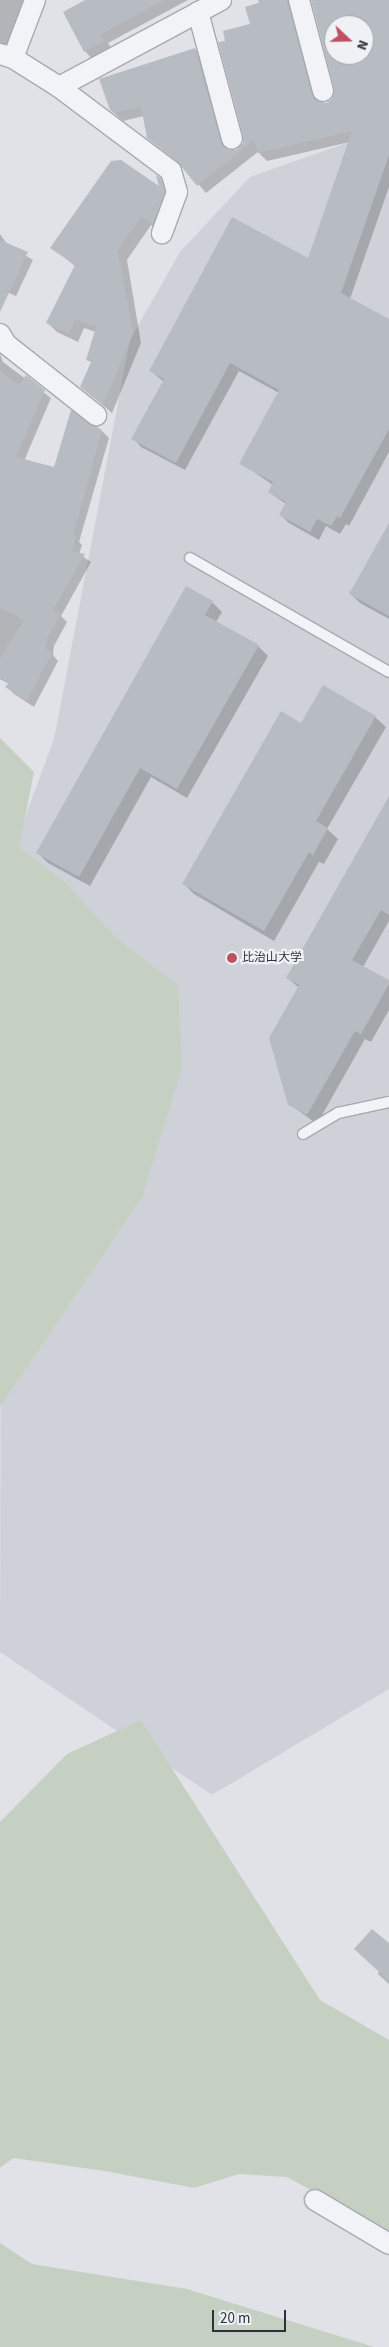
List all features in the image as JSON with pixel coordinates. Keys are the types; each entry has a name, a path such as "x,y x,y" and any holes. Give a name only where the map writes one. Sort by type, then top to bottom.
{"street":[{"path":"35,0 6,56 60,87 171,171 177,192 162,234"},
{"path":"60,87 221,0"},
{"path":"299,0 323,91"},
{"path":"198,12 232,139"},
{"path":"0,334 6,344 96,415"},
{"path":"315,2200 389,2244"}],"lane":[{"path":"190,558 389,672"},
{"path":"302,1134 338,1112 389,1102"}],"shaded area":[{"name":"比治山大学","path":"389,128 389,1689 212,1795 0,1652 2,879 54,739 130,340 180,252 250,177"}],"green space":[{"path":"0,738 34,772 19,847 65,882 116,938 178,985 182,1068 142,1197 0,1407"},
{"path":"141,1720 320,2000 389,2040 389,2233 287,2177 239,2174 194,2188 105,2171 13,2158 0,2168 0,1822 67,1754"},
{"path":"0,2243 32,2264 187,2289 374,2347 0,2347"}],"building":[{"path":"85,0 164,0 100,35 104,41 84,52 63,12"},
{"path":"258,0 287,0 312,94 315,100 326,103 332,99 334,88 328,65 374,65 374,15 324,15 324,50 311,0 389,0 389,155 341,293 389,319 389,429 340,518 337,516 331,526 317,519 310,532 279,515 286,502 268,492 273,482 239,464 279,390 230,363 176,463 131,439 164,379 149,371 232,217 308,258 352,131 258,153 254,140 197,186 178,162 147,138 141,107 114,113 110,110 99,79 195,48 221,142 228,150 236,150 243,143 243,136 218,42 225,41 223,31 250,24 245,7 259,3"},
{"path":"121,160 159,186 156,175 161,178 165,192 153,224 141,217 118,250 133,333 103,405 80,387 91,362 86,360 96,327 75,320 69,334 46,323 75,265 50,248 111,161"},
{"path":"0,240 28,252 0,312"},
{"path":"0,371 19,385 26,375 45,390 16,457 54,467 71,410 102,430 73,536 76,536 72,551 85,554 53,610 61,614 47,638 46,649 52,653 27,701 5,687 9,683 0,677 0,658 24,620 0,607"},
{"path":"389,523 389,616 349,594"},
{"path":"186,586 213,601 205,615 259,645 177,789 140,768 79,877 36,853"},
{"path":"323,685 376,716 316,821 328,828 313,855 309,852 264,931 182,884 281,711 301,723"},
{"path":"389,796 389,915 381,910 352,960 389,980 389,984 361,1034 355,1031 307,1115 288,1105 269,1038 299,985 286,978"},
{"path":"372,1929 389,1943 389,1981 354,1949"}],"place":[{"name":"比治山大学","path":"232,958"}]}
